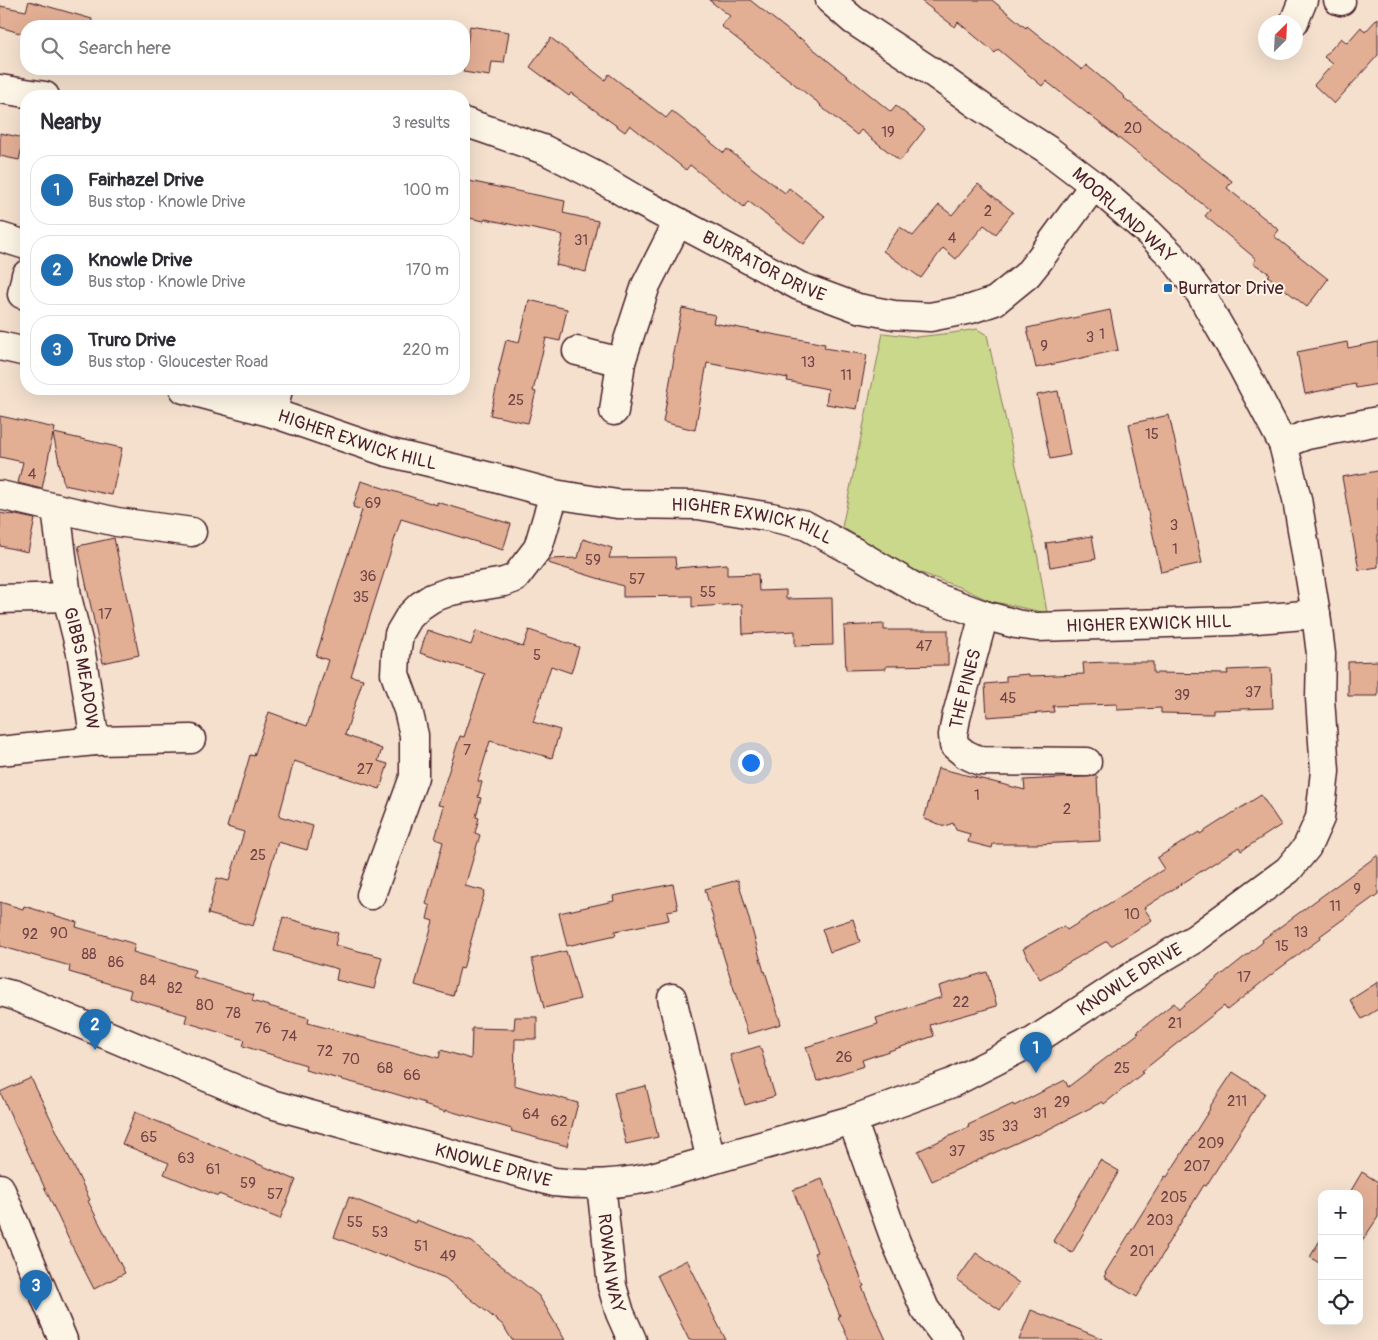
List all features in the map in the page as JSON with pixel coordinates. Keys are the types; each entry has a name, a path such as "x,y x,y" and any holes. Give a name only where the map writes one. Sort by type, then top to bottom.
{"street":[{"name":"MOORLAND WAY","path":"830,0 854,20 984,109 1048,150 1094,185 1148,232 1173,258 1200,293 1242,366 1283,444 1297,499 1316,614"},
{"path":"1297,15 1303,0"},
{"path":"0,89 20,92"},
{"name":"BURRATOR DRIVE","path":"470,124 545,150 799,286 858,308 894,315 930,317 995,302 1027,274 1039,260 1094,185"},
{"path":"614,411 621,362 646,285 678,222"},
{"path":"0,237 20,243"},
{"path":"0,346 20,351"},
{"path":"577,351 621,362"},
{"name":"HIGHER EXWICK HILL","path":"230,395 276,401 387,452 554,494 617,504 698,505 771,517 805,525 860,554 924,593 984,615 1016,624 1037,628 1232,622 1316,614"},
{"path":"1283,444 1307,435 1378,421"},
{"path":"372,895 414,777 414,735 408,710 395,674 399,634 408,617 432,598 451,591 504,582 515,578 538,548 554,494"},
{"path":"0,495 116,522 192,532"},
{"name":"GIBBS MEADOW","path":"56,508 67,597 81,653 95,741"},
{"name":"GIBBS MEADOW","path":"0,599 67,597"},
{"name":"KNOWLE DRIVE","path":"0,992 12,995 271,1104 554,1182 577,1185 631,1182 852,1120 952,1083 1034,1041 1142,970 1196,938 1288,870 1307,847 1320,818 1324,794 1325,771 1320,698 1321,654 1316,614"},
{"name":"THE PINES","path":"984,615 952,735 954,745 965,754 980,761 1087,762"},
{"name":"GIBBS MEADOW","path":"0,751 95,741 191,739"},
{"path":"672,998 711,1160"},
{"path":"852,1120 896,1242 925,1309 948,1340"},
{"name":"ROWAN WAY","path":"601,1184 612,1286 620,1313 632,1340"},
{"path":"0,1188 63,1340"}],"green space":[{"path":"977,329 987,335 1038,558 1047,613 990,601 911,569 842,527 883,333 917,337"}],"building":[{"path":"709,0 750,0 891,112 896,106 925,129 900,161 861,130 857,135 721,26 730,16"},
{"path":"920,0 992,0 1082,70 1086,65 1124,98 1232,181 1227,188 1279,230 1274,236 1328,279 1307,307 1268,276 1270,274 1253,263 1256,259 1205,216 1210,210 1046,81 1042,86 998,49 995,53 958,22 955,27"},
{"path":"29,1 92,19 20,20 20,33 0,27 0,6 26,11"},
{"path":"1378,18 1378,55 1334,104 1314,85 1333,64 1324,57 1341,38 1347,43 1361,27 1365,32"},
{"path":"470,26 509,32 504,63 492,62 490,76 470,73"},
{"path":"551,38 605,80 609,74 666,118 672,111 724,153 727,149 785,193 789,188 825,216 804,244 748,201 744,207 690,165 686,170 630,125 625,132 571,93 569,96 530,67"},
{"path":"0,133 20,137 19,160 0,156"},
{"path":"470,181 565,201 563,213 598,221 586,272 556,265 563,235 485,219 484,221 470,218"},
{"path":"978,184 1013,212 996,234 984,225 956,259 943,248 921,278 883,251 900,227 913,236 939,205 952,215"},
{"path":"529,300 567,309 560,341 546,338 533,391 536,392 528,423 490,415 506,340 519,343"},
{"path":"682,308 715,315 713,323 825,344 824,348 867,355 857,409 826,404 828,389 787,381 788,378 707,363 695,430 663,422 674,358 672,357"},
{"path":"1110,310 1118,350 1036,368 1027,328"},
{"path":"1347,342 1348,348 1378,342 1378,384 1356,388 1355,384 1305,394 1297,352"},
{"path":"1058,391 1070,455 1050,459 1037,395"},
{"path":"1169,415 1202,563 1161,572 1129,424"},
{"path":"0,416 55,428 54,433 122,448 112,495 64,485 53,434 42,489 18,483 23,462 0,457"},
{"path":"1378,471 1378,567 1359,570 1342,477"},
{"path":"361,481 437,505 437,502 511,524 503,550 401,519 351,676 363,679 345,735 382,749 378,761 388,764 380,789 294,761 279,816 313,826 307,850 278,842 253,926 208,914 217,878 229,881 244,832 227,827 234,803 236,804 250,755 254,756 269,712 307,726 328,660 316,656 362,510 353,507"},
{"path":"0,513 35,519 28,552 0,546"},
{"path":"1092,536 1096,559 1050,567 1046,543"},
{"path":"114,538 139,655 103,663 78,546"},
{"path":"583,539 612,548 609,558 675,557 676,568 727,564 727,575 758,574 759,591 786,590 786,599 832,598 833,645 795,646 795,631 743,634 742,604 692,607 692,596 623,597 623,586 548,563 550,559 578,558"},
{"path":"884,624 884,630 948,630 948,665 886,666 886,669 846,670 844,626"},
{"path":"427,630 471,645 476,631 523,647 529,630 579,647 571,673 551,666 533,722 560,730 552,758 490,741 478,781 482,782 478,797 481,798 476,817 479,818 475,833 480,835 465,886 485,891 463,969 460,968 453,996 415,985 433,921 427,919 430,906 426,904 443,842 435,839 444,806 438,805 460,736 464,737 485,674 420,653"},
{"path":"1378,661 1378,696 1348,696 1348,662"},
{"path":"1153,662 1153,673 1228,674 1227,670 1271,668 1273,708 1213,710 1213,714 1161,713 1161,708 1117,710 1117,704 1053,706 1054,712 987,717 985,684 1006,682 1006,676 1084,674 1083,663"},
{"path":"938,768 1025,790 1024,780 1097,776 1100,841 993,844 992,848 968,842 970,834 956,830 953,823 945,826 924,819"},
{"path":"1261,795 1281,825 1241,851 1239,847 1144,908 1152,920 1111,946 1107,941 1040,979 1023,949 1064,926 1067,930 1164,869 1157,858 1199,832 1200,834"},
{"path":"1378,855 1378,894 1320,936 1321,938 1227,1010 1224,1006 1104,1104 1102,1102 1037,1135 932,1181 918,1151 969,1127 968,1125 1013,1104 1014,1106 1065,1080 1068,1087 1139,1033 1137,1032 1174,1003 1179,1009 1263,942 1262,940"},
{"path":"738,880 781,1024 748,1034 705,889"},
{"path":"673,884 678,909 667,911 669,920 615,931 616,935 567,946 559,913 614,901 613,896"},
{"path":"0,902 23,909 24,906 77,922 76,927 135,944 133,952 195,970 193,977 254,995 252,1001 309,1018 308,1023 439,1058 441,1050 471,1059 472,1028 514,1029 515,1017 537,1017 537,1039 515,1039 514,1085 578,1103 567,1146 511,1131 512,1129 446,1110 446,1112 424,1105 425,1103 392,1093 305,1070 306,1065 243,1046 245,1040 185,1022 187,1015 129,998 131,990 69,972 70,966 0,946"},
{"path":"283,917 338,933 335,945 382,957 374,989 336,980 338,969 274,951"},
{"path":"853,919 860,942 830,952 822,929"},
{"path":"566,951 580,999 544,1008 532,959"},
{"path":"987,972 997,1006 930,1025 934,1036 862,1060 864,1066 817,1081 806,1047 878,1024 876,1018 942,997 939,986"},
{"path":"1378,982 1378,1009 1362,1019 1350,1000"},
{"path":"760,1046 775,1096 745,1105 730,1055"},
{"path":"1233,1072 1265,1093 1206,1186 1204,1185 1137,1297 1104,1277 1105,1273"},
{"path":"31,1078 90,1200 88,1201 125,1273 94,1289 0,1092"},
{"path":"646,1086 658,1137 626,1144 614,1093"},
{"path":"135,1112 296,1180 280,1219 164,1174 169,1163 122,1144"},
{"path":"1100,1160 1119,1171 1072,1253 1053,1241"},
{"path":"1362,1172 1378,1182 1378,1217 1363,1240 1363,1190 1351,1190"},
{"path":"822,1179 864,1286 862,1287 886,1340 849,1340 838,1317 840,1316 814,1253 817,1252 793,1190"},
{"path":"349,1197 415,1223 416,1220 472,1242 539,1296 565,1340 512,1340 503,1325 445,1278 334,1237"},
{"path":"1318,1244 1318,1262 1310,1257"},
{"path":"976,1253 1019,1283 1000,1310 957,1280"},
{"path":"687,1260 726,1340 689,1340 657,1275"},
{"path":"1031,1310 1103,1339 1103,1340 1019,1340"}],"place":[{"name":"Burrator Drive","path":"1168,288"},
{"name":"Knowle Drive","path":"95,1050"},
{"name":"Fairhazel Drive","path":"1036,1073"},
{"name":"Truro Drive","path":"36,1311"}]}
